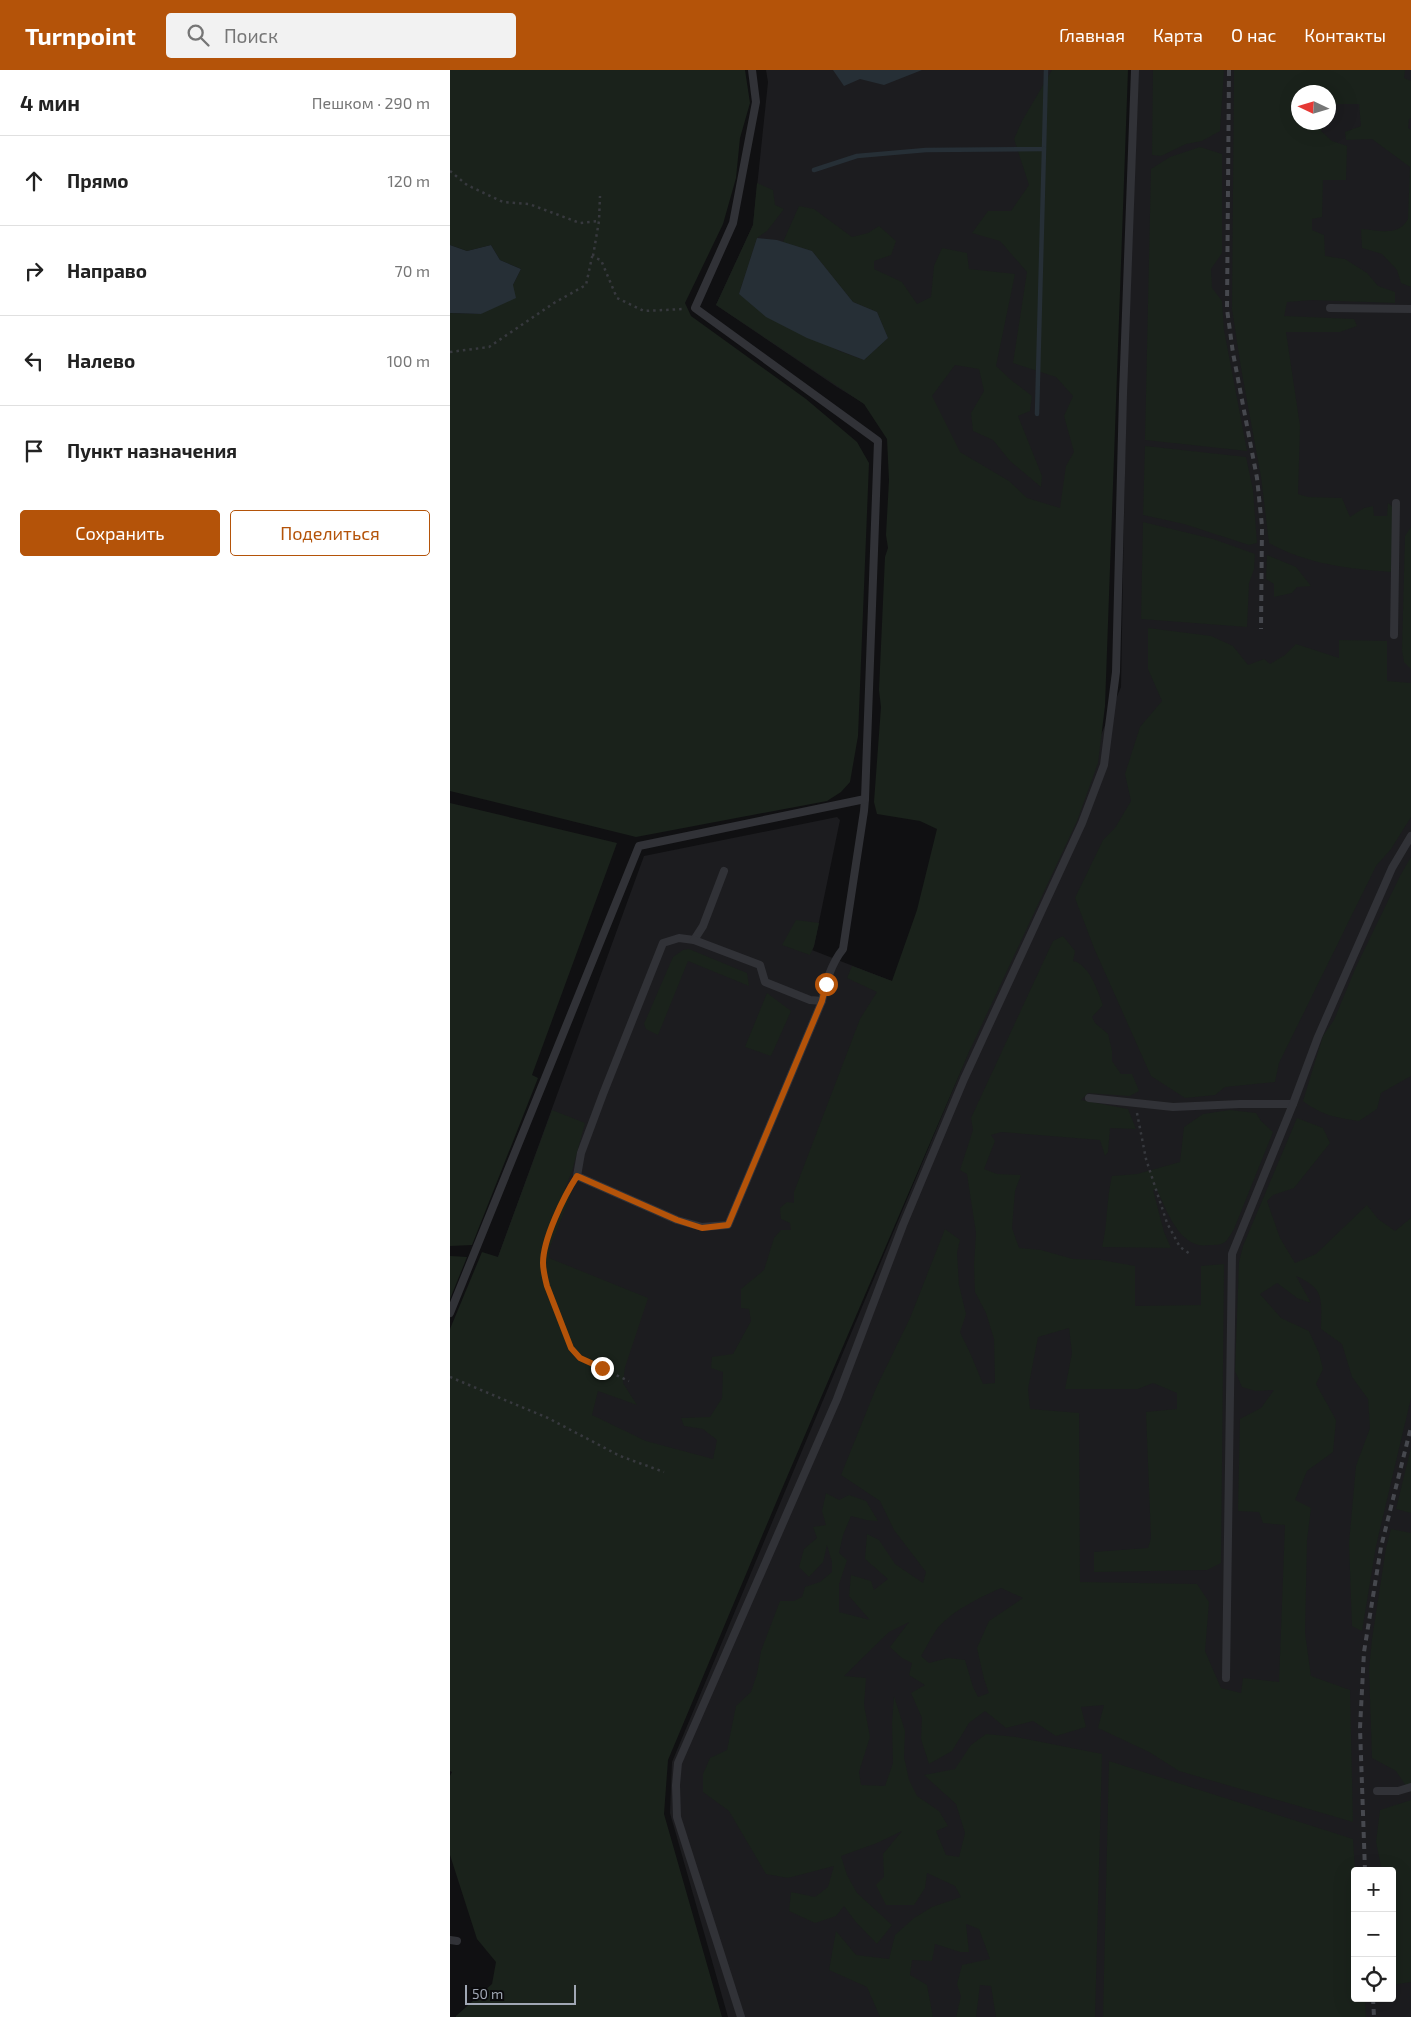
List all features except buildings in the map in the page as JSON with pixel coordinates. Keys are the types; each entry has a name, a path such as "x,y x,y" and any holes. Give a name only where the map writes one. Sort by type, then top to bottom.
{"lane":[{"path":"752,70 756,102 734,223 695,308 878,441 864,812 842,949 835,959 822,1001 728,1225 702,1228 677,1220 577,1176 581,1153 663,943 679,938 694,940 760,965 765,982 810,1000 822,1001"},
{"path":"741,2017 677,1816 676,1785 678,1763 837,1400 903,1226 964,1079 1082,823 1104,765 1116,672 1123,394 1135,70"},
{"path":"1330,308 1411,309"},
{"path":"1394,636 1396,503"},
{"path":"450,1313 638,846 865,799"},
{"path":"1226,1678 1232,1254 1326,1020 1392,868 1411,836"},
{"path":"694,940 703,926 724,871"},
{"path":"1089,1098 1174,1107 1293,1104"},
{"path":"1377,1791 1398,1791 1411,1787"}],"path":[{"path":"450,171 467,185 503,202 529,204 580,223 599,221"},
{"path":"450,352 490,347 554,303 586,285 599,221 600,196"},
{"path":"592,257 601,260 617,298 644,311 695,308"},
{"path":"1135,1103 1146,1159 1167,1223 1180,1247 1190,1254"},
{"path":"577,1176 570,1187 546,1242 543,1262 547,1286 571,1348 580,1358 629,1381"},
{"path":"450,1377 548,1418 620,1456 664,1472"}],"shaded area":[{"path":"450,70 745,70 750,103 740,138 736,178 723,224 685,303 691,316 806,399 857,442 869,463 858,736 850,782 841,792 827,801 636,837 450,791 450,313 481,314 513,285 521,269 500,260 491,245 467,251 450,245"},
{"path":"766,70 1109,70 1093,560 935,447 837,387 716,305 753,225 768,82"},
{"path":"833,70 922,70 884,85 860,79 844,86"},
{"path":"1052,70 1128,70 1105,706 1098,763 1077,821 969,1052 668,1760 664,1814 722,2017 456,2017 492,1984 496,1962 477,1939 450,1855 450,1776 452,1772 450,1771 450,1329 482,1252 498,1257 552,1110 585,1123 565,1189 572,1192 550,1247 549,1258 648,1298 625,1367 623,1383 637,1405 598,1391 592,1415 646,1441 713,1459 717,1440 703,1429 684,1426 681,1418 710,1417 722,1398 723,1372 711,1368 712,1357 733,1354 751,1321 749,1309 741,1308 741,1289 764,1270 774,1238 781,1230 791,1230 790,1223 781,1219 780,1208 787,1202 794,1203 794,1192 860,1019 877,992 847,978 852,966 892,981 917,910 937,829 920,821 877,814 874,802 881,707 879,690 885,557 888,548 886,535 889,480 887,439 864,404 716,305 753,225 757,183 773,190 775,205 784,209 767,231 757,238 739,294 839,351 864,360 888,338 877,312 853,302 812,251 783,242 799,206 814,209 852,237 868,233 879,226 896,241 891,255 874,261 874,269 902,282 917,304 931,297 934,266 942,248 967,253 969,269 1015,274 996,366 1032,396 1030,411 1018,416 1042,476 1041,487 1010,461 993,440 973,431 971,413 984,391 979,369 955,365 932,396 960,452 1009,481 1027,498 1060,508 1066,466 1074,452 1064,416 1073,396 1056,377 1013,363 1027,272 1000,241 972,233 988,211 1011,211 1029,185 1014,139 1022,121"},
{"path":"1132,70 1411,70 1411,2017 728,2017 670,1813 672,1762 1121,687"},
{"path":"1153,70 1224,70 1220,131 1202,141 1186,144 1161,156 1152,155"},
{"path":"1234,70 1405,70 1404,78 1411,81 1411,118 1409,119 1408,128 1411,130 1411,287 1401,283 1397,270 1382,254 1362,248 1361,229 1388,231 1404,225 1408,219 1410,167 1372,139 1346,140 1345,132 1361,126 1359,104 1337,104 1336,106 1336,85 1291,85 1291,130 1322,130 1332,141 1347,146 1346,180 1323,180 1322,217 1312,219 1312,230 1324,235 1325,256 1345,259 1367,273 1378,286 1395,292 1395,303 1312,300 1287,302 1284,316 1354,319 1357,326 1340,332 1286,332 1300,426 1298,494 1308,497 1342,498 1350,517 1364,508 1373,506 1374,516 1387,516 1388,503 1394,508 1391,572 1344,567 1313,561 1269,543 1261,477 1232,309"},
{"path":"1200,147 1222,154 1222,253 1211,269 1212,288 1222,301 1224,330 1247,451 1145,440 1151,169 1170,157"},
{"path":"757,238 777,240 812,251 853,302 877,312 888,338 864,360 807,338 766,317 739,294"},
{"path":"450,245 467,251 491,245 500,260 521,269 513,285 516,298 481,314 450,313"},
{"path":"1145,446 1246,457 1253,490 1257,543 1249,545 1184,524 1143,515"},
{"path":"1143,522 1213,539 1255,554 1254,569 1249,583 1247,627 1141,619"},
{"path":"1411,527 1411,669 1404,662 1402,650 1405,536"},
{"path":"1267,555 1296,567 1311,586 1297,587 1292,593 1274,597 1274,584 1266,579"},
{"path":"1148,628 1211,636 1233,646 1248,665 1264,659 1270,664 1285,655 1296,644 1339,658 1339,640 1387,641 1387,681 1411,683 1411,817 1391,849 1376,866 1279,1063 1275,1082 1225,1087 1215,1095 1185,1098 1151,1076 1094,948 1075,898 1103,840 1115,828 1131,801 1125,774 1140,727 1162,701 1148,669"},
{"path":"450,803 617,843 532,1075 538,1078 472,1245 450,1246"},
{"path":"837,817 840,820 812,950 907,987 718,1477 572,1421 467,1342 644,856"},
{"path":"1411,857 1411,1076 1381,1093 1377,1109 1359,1121 1329,1115 1316,1110 1303,1101 1323,1036 1334,1020 1356,967"},
{"path":"796,920 819,923 810,955 782,945"},
{"path":"1063,936 1075,951 1073,961 1084,967 1092,979 1103,1005 1092,1017 1095,1023 1108,1034 1112,1061 1121,1074 1132,1074 1139,1091 1130,1096 1088,1093 1081,1100 1128,1109 1136,1129 1110,1128 1108,1152 1105,1156 1100,1140 1001,1132 991,1135 995,1141 984,1169 997,1174 1021,1175 1015,1191 1012,1228 1019,1248 1041,1250 1073,1259 1101,1260 1135,1266 1135,1306 1201,1305 1201,1266 1224,1264 1221,1563 1207,1570 1094,1572 1094,1552 1148,1548 1151,1538 1146,1412 1177,1409 1177,1393 1153,1383 1138,1389 1065,1389 1072,1353 1069,1328 1038,1337 1028,1389 1030,1409 1079,1413 1080,1582 1197,1584 1209,1602 1205,1651 1221,1688 1241,1693 1243,1678 1279,1682 1285,1525 1263,1523 1259,1512 1238,1511 1240,1419 1261,1408 1274,1390 1256,1391 1242,1387 1235,1371 1239,1262 1243,1246 1297,1118 1323,1128 1330,1143 1294,1188 1273,1195 1267,1201 1280,1238 1295,1263 1316,1254 1367,1205 1378,1219 1395,1231 1411,1218 1411,1398 1376,1546 1362,1631 1352,1626 1349,1543 1356,1466 1370,1428 1368,1399 1352,1377 1342,1344 1321,1329 1320,1297 1313,1286 1296,1276 1311,1303 1297,1298 1277,1283 1260,1294 1281,1318 1309,1331 1319,1353 1323,1369 1316,1384 1336,1420 1333,1452 1307,1471 1295,1500 1311,1508 1307,1540 1305,1633 1311,1676 1350,1690 1353,1822 1179,1771 1149,1752 1098,1728 1104,1705 1081,1707 1086,1727 1056,1736 1033,1721 1006,1728 985,1711 969,1723 952,1751 929,1764 921,1739 922,1718 911,1693 925,1685 909,1675 912,1663 902,1658 890,1647 909,1622 889,1632 844,1676 866,1678 864,1705 870,1737 859,1772 861,1785 885,1786 893,1763 892,1723 894,1696 905,1731 904,1757 909,1780 917,1796 939,1811 948,1826 936,1831 946,1855 959,1857 965,1833 956,1804 924,1775 955,1769 971,1745 986,1734 1016,1737 1102,1754 1095,2017 996,2017 991,1986 980,1985 976,2017 956,2017 961,1996 957,1984 962,1965 990,1959 979,1929 966,1924 969,1952 960,1952 935,1944 932,1961 912,1960 910,1975 927,1985 933,2017 880,2017 867,1987 829,1970 836,1931 856,1955 889,1959 895,1935 914,1918 932,1907 961,1897 955,1886 927,1873 925,1888 914,1905 886,1905 876,1885 884,1877 883,1854 902,1831 877,1843 841,1856 847,1875 857,1893 892,1925 877,1944 855,1921 844,1906 836,1916 815,1923 789,1911 791,1892 815,1897 828,1887 834,1866 788,1878 766,1874 729,1811 703,1792 703,1774 710,1758 727,1750 736,1706 751,1692 757,1674 761,1651 780,1601 794,1601 802,1597 805,1587 820,1582 832,1572 832,1562 827,1545 823,1562 809,1577 799,1567 804,1549 817,1538 813,1527 826,1525 822,1511 826,1493 839,1500 849,1495 866,1501 878,1521 851,1516 843,1535 839,1553 847,1560 839,1584 839,1612 870,1620 849,1596 851,1575 871,1581 874,1590 888,1579 865,1559 867,1534 879,1540 895,1564 923,1583 926,1572 894,1530 880,1501 841,1475 876,1388 910,1318 945,1229 960,1240 957,1253 959,1285 966,1314 960,1332 983,1384 995,1383 994,1339 986,1313 975,1292 976,1233 967,1174 960,1170 973,1130 971,1118 1053,941","holes":["1001,1588 1023,1598 989,1621 977,1648 989,1693 978,1697 965,1660 948,1658 929,1663 921,1656 940,1625 965,1606"]},
{"path":"689,949 747,973 749,986 688,961 658,1035 646,1029 644,1024 673,957 683,950"},
{"path":"767,993 791,1011 771,1056 745,1047"},
{"path":"1230,1110 1256,1113 1261,1121 1273,1132 1234,1229 1227,1240 1216,1245 1200,1245 1191,1242 1178,1230 1157,1190 1153,1190 1164,1232 1171,1248 1102,1247 1112,1176 1137,1174 1180,1162 1184,1127 1203,1114"},
{"path":"450,1256 467,1257 450,1299"},
{"path":"1411,1448 1411,1513 1396,1509"},
{"path":"1391,1529 1411,1533 1411,1793 1396,1771 1372,1758 1369,1669 1386,1548"},
{"path":"1109,1761 1353,1839 1355,1867 1351,1867 1351,2002 1365,2002 1366,2017 1103,2017"},
{"path":"1411,1800 1411,1982 1396,1984 1396,1867 1381,1867 1376,1842 1380,1810"}],"waterway":[{"path":"814,170 857,156 926,150 1044,149 1046,70"},
{"path":"1037,414 1044,149"}],"railway":[{"path":"1229,70 1227,309 1233,353 1257,478 1262,526 1261,629"},
{"path":"1365,1867 1360,1728 1364,1652 1381,1547 1411,1427"},
{"path":"1373,2002 1374,2017"}],"route":[{"path":"602,1368 580,1358 571,1348 547,1286 545,1276 543,1262 546,1242 570,1187 577,1176 677,1220 702,1228 728,1225 822,1001 826,984"}]}
